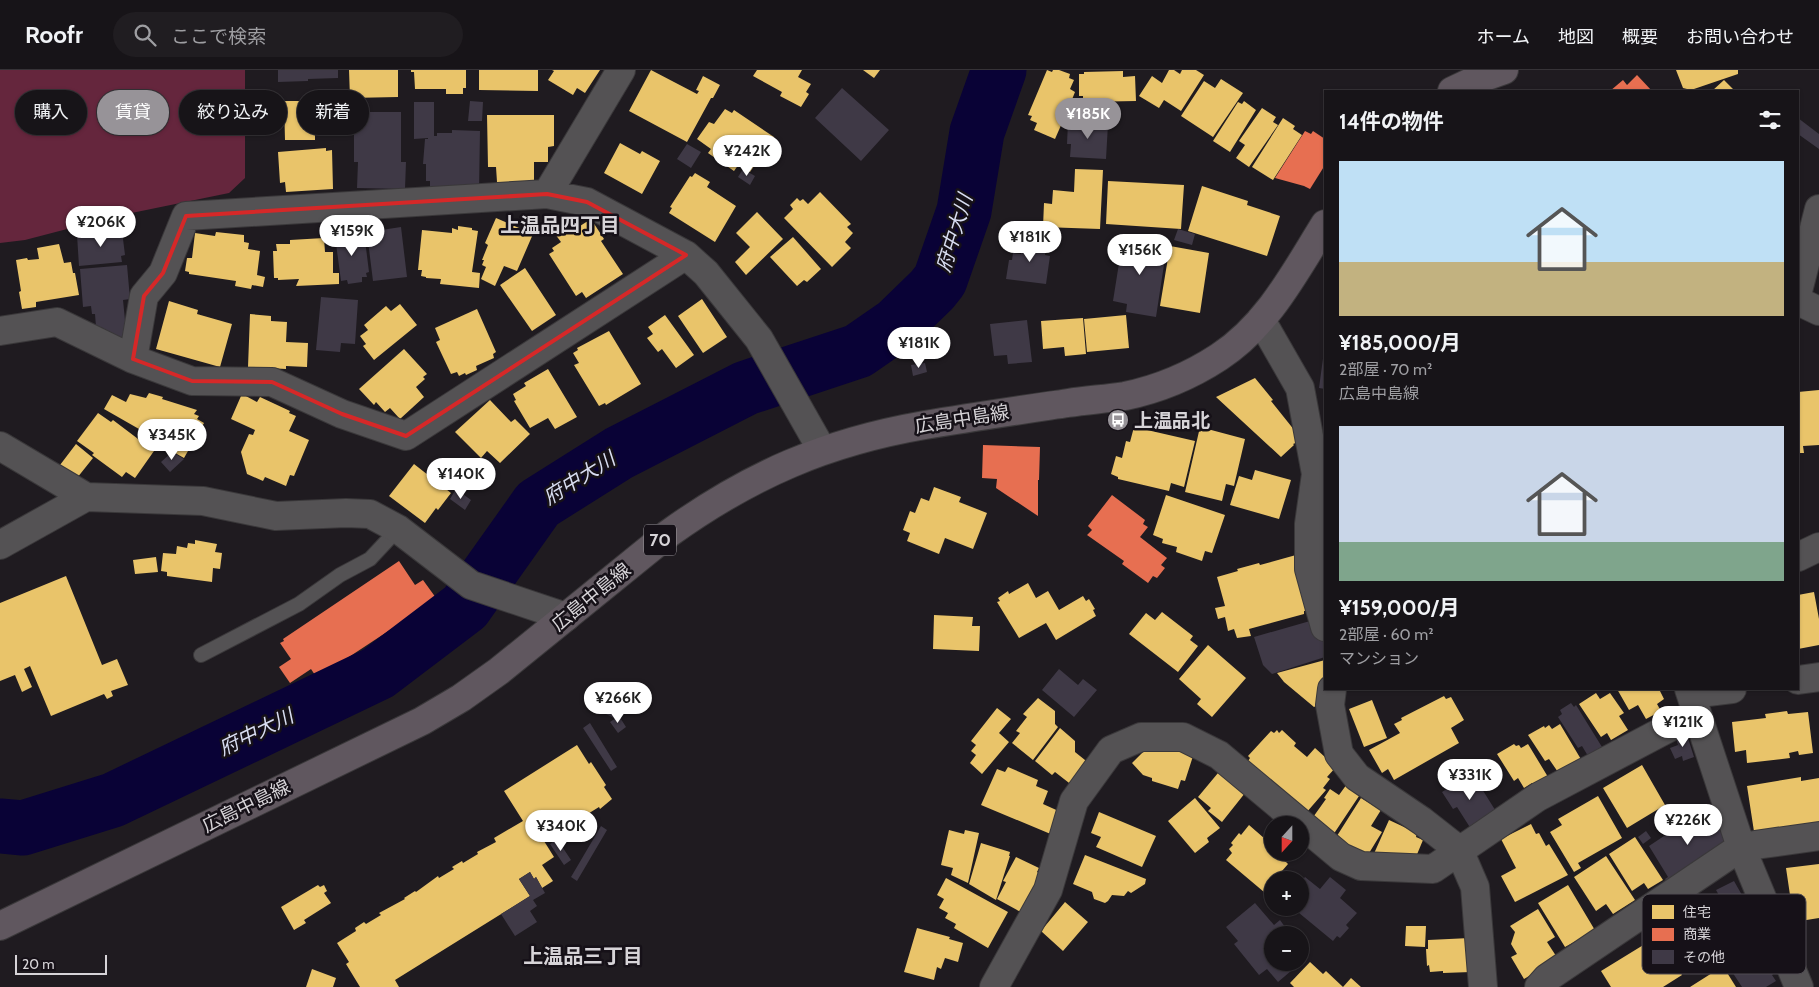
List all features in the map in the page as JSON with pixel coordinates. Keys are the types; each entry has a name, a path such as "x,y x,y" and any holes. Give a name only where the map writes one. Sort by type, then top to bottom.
{"main road":[{"path":"1454,90 1504,70"},
{"name":"広島中島線","path":"0,926 422,721 461,698 499,672 668,534 695,514 753,480 822,450 877,434 1123,396 1158,388 1191,374 1221,356 1261,320 1272,307 1324,226"}],"street":[{"path":"547,194 621,70"},
{"path":"134,359 144,296 163,273 186,216 547,194 587,202 686,255 706,273 758,339 822,450"},
{"path":"1799,287 1819,209"},
{"path":"0,331 57,322 134,359 192,382 272,382 342,414 406,436 686,255"},
{"path":"1799,301 1819,311"},
{"path":"1261,320 1300,388 1316,474 1309,524 1309,570 1324,622"},
{"path":"0,446 86,497 203,501 276,516 346,513 370,514 398,529 471,586 566,617"},
{"path":"0,545 86,497"},
{"path":"1799,557 1819,547"},
{"path":"1799,680 1819,677"},
{"path":"1332,690 1330,705 1339,754 1357,778 1422,821 1460,850 1475,887 1483,987"},
{"path":"994,987 1048,890 1074,801 1111,750 1141,737 1183,736 1219,755 1341,857 1361,866 1434,870 1538,797 1693,699 1728,690"},
{"path":"1693,699 1741,847 1760,894"},
{"path":"1671,894 1741,847 1819,836"},
{"path":"1539,987 1547,978 1642,914"},
{"path":"1794,974 1799,987"}],"lane":[{"path":"201,655 299,604 340,575 370,559 398,529"}],"highlighted area":[{"path":"547,194 587,202 686,255 406,436 342,414 272,382 192,381 133,359 144,296 163,273 186,216"}],"shaded area":[{"path":"0,70 245,70 245,90 179,90 179,135 245,135 245,178 229,193 117,216 25,240 0,243"}],"building: 住宅":[{"path":"349,70 398,70 398,97 369,98 369,90 350,90"},
{"path":"411,70 466,70 466,88 463,88 463,94 446,94 446,89 415,89 414,72 411,72"},
{"path":"479,70 538,70 538,91 479,90"},
{"path":"552,70 600,70 585,93 577,88 573,95 548,80 554,71"},
{"path":"651,70 697,94 699,91 696,90 703,76 720,85 687,142 629,111"},
{"path":"757,70 802,70 798,77 811,84 806,92 809,94 801,107 780,96 782,92 753,76"},
{"path":"863,70 880,70 874,78"},
{"path":"1047,70 1052,72 1053,70 1059,70 1070,74 1069,78 1074,80 1070,89 1075,92 1071,102 1073,103 1055,139 1034,130 1037,123 1030,120 1032,116 1028,115"},
{"path":"1169,70 1174,70 1180,74 1182,70 1196,70 1204,75 1181,111 1164,100 1159,108 1139,96 1152,76 1162,83"},
{"path":"1676,70 1738,70 1738,74 1691,90 1683,88"},
{"path":"1123,71 1123,77 1135,76 1136,101 1083,102 1083,96 1079,96 1079,74 1084,74 1084,72"},
{"path":"1221,79 1243,93 1213,137 1181,116 1204,81 1215,88"},
{"path":"1724,80 1734,90 1713,90"},
{"path":"287,101 297,101 297,135 315,135 315,140 285,140 285,135 287,135"},
{"path":"1244,101 1256,110 1230,152 1213,141 1238,102 1242,104"},
{"path":"1262,108 1276,117 1273,122 1278,125 1249,167 1236,158 1245,145 1239,141"},
{"path":"725,109 732,113 734,110 774,137 750,172 739,164 734,171 708,153 711,149 697,139 709,122 714,124"},
{"path":"487,115 554,115 554,146 548,147 548,162 534,162 534,182 497,182 496,167 488,167"},
{"path":"1283,118 1295,126 1293,129 1302,135 1273,180 1252,167"},
{"path":"620,143 640,154 642,151 660,161 642,194 604,173"},
{"path":"326,148 326,151 332,150 333,189 286,192 285,182 280,183 278,152"},
{"path":"1075,169 1103,170 1100,229 1043,227 1044,203 1052,204 1053,190 1074,192"},
{"path":"695,173 710,182 707,187 736,206 715,242 669,213 672,208 670,207 690,176 692,177"},
{"path":"1108,181 1184,185 1181,229 1106,224"},
{"path":"1202,186 1248,201 1247,205 1280,216 1267,256 1188,231"},
{"path":"820,192 851,224 847,227 853,233 845,242 851,248 832,267 784,218 793,209 790,205 797,198 800,201 803,199 808,204"},
{"path":"757,212 783,239 746,275 735,262 750,247 736,233"},
{"path":"496,218 533,234 517,271 504,266 495,286 481,279 486,267 482,265 488,245 485,243"},
{"path":"591,219 604,239 601,241 623,274 586,298 582,292 576,296 549,254 554,251 552,248 561,242 555,234 566,227 568,230 579,223 580,226"},
{"path":"458,226 478,231 472,272 480,273 479,288 440,284 441,279 426,278 421,276 422,270 418,270 422,230 452,233 452,228 458,230"},
{"path":"216,232 244,235 244,242 249,243 248,249 260,251 257,275 265,277 263,287 252,285 251,289 235,286 236,281 189,274 189,272 185,271 187,258 192,258 195,233 215,236"},
{"path":"793,237 821,269 807,282 804,280 797,286 770,257"},
{"path":"324,238 325,252 333,252 333,273 339,273 339,284 296,286 299,279 278,280 278,278 274,278 273,251 277,251 276,244 290,244 290,240"},
{"path":"59,244 64,263 71,262 79,295 36,302 36,307 22,309 16,260 27,258 28,260 39,259 37,248"},
{"path":"1170,246 1209,253 1200,313 1160,306"},
{"path":"525,268 556,315 532,331 500,285"},
{"path":"702,299 727,337 703,353 678,316"},
{"path":"169,301 198,310 197,314 232,324 220,367 156,349"},
{"path":"400,304 417,325 374,360 363,346 366,344 360,336 368,330 364,325 386,306 391,311"},
{"path":"477,309 496,352 493,354 494,358 476,366 477,370 466,375 465,373 459,376 457,372 451,374 436,342 440,340 435,328"},
{"path":"250,314 271,316 271,321 287,322 286,342 308,343 307,367 286,366 286,369 248,367"},
{"path":"665,315 694,355 676,368 662,349 658,352 647,338 653,334 648,327"},
{"path":"1126,315 1129,348 1087,352 1084,319"},
{"path":"1083,318 1086,354 1065,356 1064,347 1043,349 1041,321"},
{"path":"609,331 641,384 606,405 605,403 599,406 574,365 579,363 573,353 578,350 577,348"},
{"path":"404,349 427,374 423,377 425,379 416,387 424,397 400,419 390,408 385,412 376,402 374,405 359,389"},
{"path":"548,369 577,417 555,429 548,418 530,428 514,401 516,400 513,394 526,386 524,383"},
{"path":"1255,378 1299,436 1298,442 1293,444 1281,457 1216,397"},
{"path":"1819,390 1819,445 1803,446 1804,453 1799,453 1799,392"},
{"path":"149,393 197,410 194,414 199,416 197,419 204,423 184,458 145,436 146,433 104,409 112,395 126,402 130,394 146,398"},
{"path":"244,395 257,402 260,397 290,411 289,413 296,416 289,431 309,440 294,476 290,475 286,486 265,477 263,481 247,474 241,452 249,434 253,435 255,430 231,419 241,396"},
{"path":"490,400 511,422 515,419 530,434 500,463 487,451 481,458 455,432"},
{"path":"98,413 111,422 113,420 154,451 135,478 126,472 122,477 92,455 94,453 77,441"},
{"path":"1134,427 1195,441 1184,487 1171,483 1169,491 1118,479 1118,477 1111,474 1116,456 1122,458 1126,441 1130,442"},
{"path":"1200,427 1245,439 1234,486 1226,484 1222,501 1185,492"},
{"path":"76,444 93,458 77,478 60,465"},
{"path":"414,464 451,493 438,510 436,508 425,523 389,496"},
{"path":"1255,470 1291,480 1279,519 1230,505 1239,476 1252,480"},
{"path":"934,487 961,497 959,502 987,513 973,549 945,538 939,554 907,541 910,533 903,530 910,511 915,513 921,498 929,501"},
{"path":"1166,495 1225,515 1212,553 1205,551 1202,561 1176,552 1177,547 1162,543 1163,539 1153,535"},
{"path":"195,540 217,544 215,552 222,553 220,569 213,568 212,582 167,576 167,572 161,571 163,553 176,554 177,546 187,548 188,543 195,544"},
{"path":"1296,555 1311,610 1304,611 1304,614 1249,629 1251,636 1237,638 1234,629 1228,631 1225,617 1218,619 1215,608 1225,606 1217,577 1238,571 1237,569"},
{"path":"156,557 158,572 135,574 133,560"},
{"path":"66,576 102,665 117,659 128,685 111,691 113,696 107,699 104,694 51,716 30,666 24,669 32,687 22,692 15,675 0,681 0,603"},
{"path":"1028,583 1036,598 1048,591 1059,610 1083,596 1086,601 1089,599 1095,609 1093,610 1096,616 1056,640 1046,623 1019,638 997,602 1000,601 998,598 1008,591 1009,594"},
{"path":"1814,592 1819,619 1819,645 1799,649 1799,595"},
{"path":"1162,612 1193,636 1190,640 1198,646 1178,672 1129,634 1146,613 1155,620"},
{"path":"934,615 973,617 972,626 980,626 979,651 933,649"},
{"path":"1208,645 1246,678 1212,717 1197,704 1201,699 1179,679"},
{"path":"1324,660 1325,690 1322,703 1314,707 1284,682 1277,673"},
{"path":"1618,690 1660,690 1664,699 1657,704 1661,711 1646,719 1638,705 1629,710"},
{"path":"1596,693 1600,699 1610,693 1624,713 1619,716 1628,730 1611,740 1607,733 1601,737 1579,704"},
{"path":"1444,696 1446,699 1451,697 1464,720 1451,728 1459,743 1394,780 1388,769 1382,773 1369,750 1400,733 1394,724 1402,720 1401,718"},
{"path":"1038,698 1055,711 1055,724 1058,727 1033,760 1012,743 1020,733 1016,731 1027,717 1023,714"},
{"path":"1372,700 1387,738 1364,747 1349,709"},
{"path":"997,708 1011,719 999,733 1009,742 982,774 970,763 976,755 971,751 976,745 971,741"},
{"path":"1787,711 1788,714 1808,712 1813,753 1799,755 1798,751 1789,753 1790,758 1747,763 1746,750 1735,752 1732,722 1766,718 1765,714"},
{"path":"1560,724 1582,761 1560,775 1549,759 1545,761 1528,735 1544,726 1545,728 1549,725 1552,729"},
{"path":"1060,728 1075,741 1075,752 1090,764 1073,786 1055,772 1052,775 1035,761"},
{"path":"1277,730 1279,733 1282,730 1296,743 1294,746 1307,757 1315,748 1336,767 1327,777 1330,779 1323,788 1326,790 1306,813 1248,761 1250,758 1248,756 1271,731 1274,733"},
{"path":"1514,744 1516,746 1519,745 1521,748 1528,744 1548,777 1533,787 1532,783 1524,788 1518,778 1514,781 1497,754"},
{"path":"577,745 606,785 604,787 612,799 600,809 599,807 544,841 554,857 542,865 553,881 542,888 536,877 534,879 530,872 519,879 530,896 395,980 399,987 360,987 346,964 349,962 337,943 356,931 355,928 364,922 366,924 381,915 379,913 405,899 438,876 439,878 454,869 452,867 478,854 477,852 496,842 494,838 523,821 504,791"},
{"path":"1170,746 1194,753 1185,781 1181,780 1178,789 1152,781 1152,778 1143,775 1132,763 1144,751"},
{"path":"1642,765 1665,805 1627,828 1603,788"},
{"path":"1008,767 1038,780 1036,786 1048,791 1043,804 1063,813 1053,835 981,805 997,769 1005,772"},
{"path":"1223,767 1249,788 1222,822 1208,811 1211,808 1198,797"},
{"path":"1801,777 1801,781 1819,778 1819,828 1755,838 1747,786"},
{"path":"1347,784 1361,793 1333,835 1311,820 1326,799 1324,798 1330,789 1339,795"},
{"path":"1598,796 1622,838 1578,863 1581,868 1574,872 1550,832 1562,825 1558,819"},
{"path":"1195,798 1220,828 1207,838 1209,842 1195,853 1168,821"},
{"path":"1361,798 1381,810 1371,826 1382,832 1366,858 1335,839"},
{"path":"1099,812 1156,836 1142,867 1096,847 1101,837 1091,833"},
{"path":"1389,820 1417,833 1416,837 1423,840 1413,864 1372,858"},
{"path":"1531,824 1536,834 1539,833 1546,846 1549,844 1568,875 1515,902 1501,876 1516,868 1501,839"},
{"path":"1249,825 1264,838 1264,861 1285,861 1288,864 1282,871 1264,871 1264,892 1226,860 1232,853 1229,849 1233,845 1231,843 1239,833 1241,835"},
{"path":"949,830 964,834 965,830 979,833 968,883 951,875 953,868 941,865"},
{"path":"1635,837 1663,880 1648,889 1644,883 1632,891 1609,854"},
{"path":"981,843 1010,852 996,900 969,884"},
{"path":"1085,855 1146,879 1145,884 1131,893 1128,891 1124,896 1112,895 1105,903 1094,899 1092,892 1073,884"},
{"path":"1606,856 1635,900 1613,914 1606,904 1596,911 1574,877"},
{"path":"1016,857 1039,868 1037,872 1044,876 1028,916 997,899 1006,882 1003,881"},
{"path":"1819,864 1819,918 1806,920 1806,894 1790,894 1786,868"},
{"path":"946,878 1008,912 988,948 954,928 956,924 945,918 948,913 939,908 944,899 937,895"},
{"path":"318,885 320,887 324,885 327,891 324,893 331,903 304,920 306,923 294,930 281,907"},
{"path":"1568,885 1596,932 1578,943 1576,941 1565,947 1538,903"},
{"path":"1065,902 1088,922 1063,951 1041,931"},
{"path":"1538,909 1555,937 1547,942 1558,959 1524,979 1511,957 1517,954 1511,944 1515,932 1510,926"},
{"path":"1406,926 1426,926 1425,947 1405,946"},
{"path":"917,928 950,937 949,939 963,943 958,962 945,958 941,969 937,967 934,980 904,972"},
{"path":"1470,938 1471,972 1430,972 1429,965 1427,966 1426,949 1428,949 1428,940"},
{"path":"1642,946 1642,974 1682,975 1663,987 1611,987 1601,971"},
{"path":"1309,963 1323,974 1326,971 1343,987 1294,987 1290,983 1301,971 1309,971"},
{"path":"312,969 336,978 333,987 306,987"},
{"path":"1711,974 1728,974 1736,987 1690,987"},
{"path":"1351,978 1361,987 1343,987"}],"building: 商業":[{"path":"1637,75 1651,90 1611,90 1623,80 1627,85"},
{"path":"1305,131 1311,134 1313,131 1324,138 1324,167 1310,189 1275,178"},
{"path":"983,445 1040,447 1038,516 996,488 997,479 982,478"},
{"path":"1112,495 1145,520 1143,524 1148,527 1140,537 1167,558 1161,565 1165,568 1157,578 1153,576 1148,583 1122,564 1124,561 1087,535 1092,530 1088,526"},
{"path":"399,561 415,585 423,580 444,609 406,635 399,624 317,678 311,669 290,683 279,667 291,659 280,643 284,641 283,639"}],"building: その他":[{"path":"278,70 338,70 338,78 278,82"},
{"path":"842,88 889,130 861,161 815,118"},
{"path":"470,101 483,102 482,121 468,121"},
{"path":"414,102 434,102 434,136 437,136 437,133 452,133 452,130 480,131 479,192 430,191 430,181 426,181 426,164 423,164 425,139 428,138 414,139"},
{"path":"369,112 401,112 401,162 406,162 405,189 357,188 358,162 354,162 354,135 369,135"},
{"path":"1799,119 1819,134 1819,149 1799,135"},
{"path":"1068,122 1108,124 1106,159 1070,157 1071,144 1067,144"},
{"path":"687,144 701,152 691,168 677,159"},
{"path":"743,169 755,176 750,185 738,177"},
{"path":"401,227 407,277 373,281 368,241 377,240 375,231"},
{"path":"1178,229 1195,234 1192,245 1174,240"},
{"path":"122,231 125,255 121,256 122,262 79,266 77,235"},
{"path":"364,232 369,272 366,273 367,277 362,277 362,282 348,284 347,280 341,281 335,236"},
{"path":"1036,238 1047,240 1045,255 1050,256 1046,284 1006,279 1009,260 1012,260 1013,253 1021,254 1023,239 1036,240"},
{"path":"1123,238 1167,245 1156,317 1126,312 1127,304 1113,301"},
{"path":"127,265 130,299 123,300 126,330 123,330 123,339 103,335 102,327 96,327 95,314 92,314 91,306 83,307 80,269"},
{"path":"321,297 358,300 355,344 341,343 340,352 316,350"},
{"path":"1027,320 1032,362 1008,364 1007,355 994,356 990,324"},
{"path":"1324,351 1324,389 1319,388"},
{"path":"925,363 927,372 913,376 911,365"},
{"path":"172,452 184,459 170,472 161,462"},
{"path":"456,489 471,500 465,510 450,499"},
{"path":"1317,619 1324,643 1324,657 1272,674 1263,665 1254,637"},
{"path":"1059,669 1078,685 1083,679 1097,690 1074,717 1042,690"},
{"path":"613,692 624,697 614,718 604,713"},
{"path":"1571,703 1574,707 1576,705 1602,747 1588,756 1582,746 1578,748 1558,717 1562,714 1560,710"},
{"path":"619,716 626,727 618,733 610,722"},
{"path":"590,723 617,767 611,771 583,728"},
{"path":"1686,732 1694,757 1683,761 1682,756 1675,759 1670,748 1678,745 1675,736"},
{"path":"1472,773 1497,813 1471,829 1457,807 1453,809 1442,792"},
{"path":"1708,810 1728,843 1670,887 1665,879 1668,877 1649,846 1667,834 1664,828 1679,819 1682,824 1686,821 1688,823"},
{"path":"601,826 607,830 577,881 571,877"},
{"path":"1646,831 1651,838 1643,844 1638,837"},
{"path":"557,839 571,860 564,865 550,844"},
{"path":"530,872 534,879 536,877 545,893 533,900 537,906 530,911 537,922 515,936 501,914 530,896 519,879"},
{"path":"1330,877 1346,890 1340,898 1357,913 1346,925 1349,928 1340,938 1337,936 1333,941 1303,916 1309,916 1309,880 1320,889"},
{"path":"1734,881 1741,894 1718,894 1716,890"},
{"path":"1255,903 1264,916 1274,925 1280,920 1284,926 1264,926 1264,971 1259,975 1234,944 1238,941 1226,927"},
{"path":"1269,971 1291,971 1278,982"},
{"path":"1734,974 1773,974 1776,981 1766,987 1742,987"}],"waterway":[{"name":"府中大川","path":"0,826 23,828 113,800 378,673 465,607 538,504 619,453 746,388 858,351 897,324 940,280 964,211 977,132 999,70"}],"place":[{"name":"上温品北","path":"1118,420"}],"district":[{"name":"上温品四丁目","path":"560,225"},
{"name":"上温品三丁目","path":"583,956"}]}
